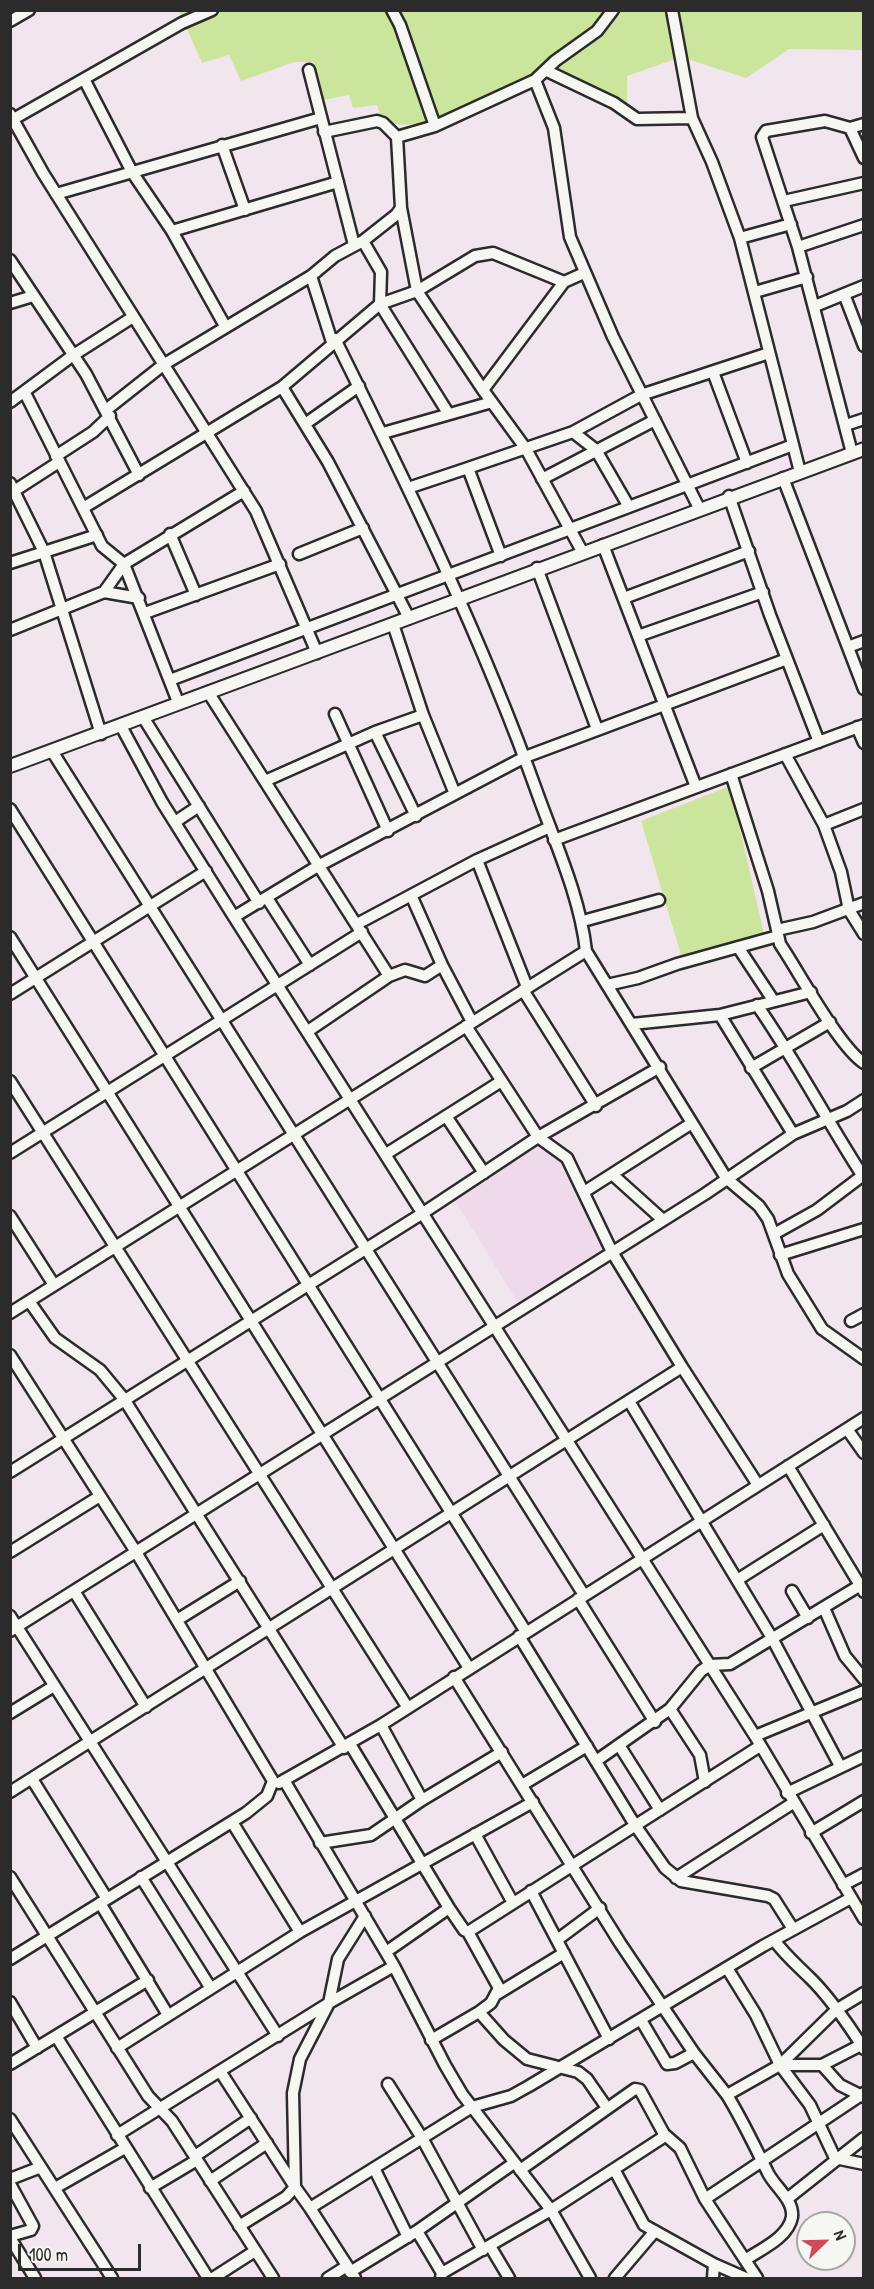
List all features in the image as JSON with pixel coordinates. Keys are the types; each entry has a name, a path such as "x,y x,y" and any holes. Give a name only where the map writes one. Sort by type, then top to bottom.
{"main road":[{"path":"10,766 101,734 178,702 317,653 537,568 584,553 729,496 858,451"}],"street":[{"path":"10,21 29,10"},
{"path":"212,10 182,23 12,118 56,194 244,491 266,530 317,653"},
{"path":"392,10 400,25 435,126"},
{"path":"397,137 435,126 535,80 547,71 555,60 604,25 613,10"},
{"path":"672,10 692,118 714,168 740,238 800,472"},
{"path":"309,70 338,182 358,243 381,272 380,304 448,413"},
{"path":"547,71 614,103 637,119 692,118"},
{"path":"84,79 132,172 172,231 225,326"},
{"path":"535,80 552,119 567,230 584,273 641,395 699,508"},
{"path":"56,194 321,118"},
{"path":"324,132 377,121 383,123 397,137 401,208 417,291 483,390 526,449 584,553"},
{"path":"858,451 846,425 807,277 762,136 763,133 825,121 850,128 864,124"},
{"path":"850,128 864,159"},
{"path":"222,145 245,210"},
{"path":"172,231 338,182"},
{"path":"784,201 864,183"},
{"path":"101,734 44,552 12,487 58,459 93,432 108,413 163,365 311,276 396,215 401,208"},
{"path":"740,238 791,225"},
{"path":"798,247 864,225"},
{"path":"83,508 282,387 334,340 380,304 417,291 475,256 488,252 564,282"},
{"path":"10,260 72,356 82,367 139,475"},
{"path":"483,390 564,282 584,273"},
{"path":"311,276 334,340 383,433 460,597 525,757 550,826 583,921 586,951 660,1067 726,1178 759,1206 774,1234 780,1255 822,1329 864,1359"},
{"path":"754,291 807,277"},
{"path":"814,306 864,286"},
{"path":"844,294 864,346"},
{"path":"10,303 33,296"},
{"path":"10,402 72,356 133,316"},
{"path":"408,488 573,432 641,395 770,353"},
{"path":"713,372 747,463"},
{"path":"305,424 359,386"},
{"path":"282,387 363,528 409,618"},
{"path":"25,393 97,535 106,550 124,564 178,702"},
{"path":"383,433 492,402"},
{"path":"846,425 864,419"},
{"path":"542,479 655,420"},
{"path":"573,432 596,450 629,507"},
{"path":"170,680 793,446"},
{"path":"468,468 501,555"},
{"path":"783,478 864,689"},
{"path":"104,592 124,564 244,491"},
{"path":"729,496 819,742"},
{"path":"299,554 363,528"},
{"path":"170,534 196,595"},
{"path":"10,562 97,535"},
{"path":"603,545 696,787"},
{"path":"624,598 749,551"},
{"path":"145,613 280,564"},
{"path":"537,568 597,729"},
{"path":"10,630 104,592 139,598"},
{"path":"638,636 763,592"},
{"path":"393,624 423,715 455,794"},
{"path":"848,647 864,641"},
{"path":"234,917 318,866 525,757 787,659"},
{"path":"208,692 389,976"},
{"path":"335,714 388,831"},
{"path":"265,781 347,743 423,715"},
{"path":"143,717 199,807 310,965"},
{"path":"121,726 175,822 234,917 308,1030 758,1741 864,1919"},
{"path":"554,840 860,726 864,743"},
{"path":"375,732 416,816"},
{"path":"52,751 510,1478 655,1722"},
{"path":"785,754 824,825 840,872 849,910 864,934"},
{"path":"731,774 768,891 780,944 854,1057 864,1063"},
{"path":"175,822 199,807"},
{"path":"10,809 452,1514 596,1761 665,1868 676,1878 768,1896 774,1899 793,1929"},
{"path":"824,825 864,809"},
{"path":"10,831 20,824"},
{"path":"10,1153 279,985 411,895 477,860 550,826"},
{"path":"477,860 525,988 596,1106"},
{"path":"10,994 206,871"},
{"path":"411,895 469,1024 500,1082 538,1137 567,1158 612,1252 758,1485"},
{"path":"583,921 659,900"},
{"path":"607,985 638,978 738,947 864,903"},
{"path":"10,937 469,1668"},
{"path":"738,947 773,1000"},
{"path":"10,1313 586,951"},
{"path":"308,1030 389,976 408,970 425,976 442,965"},
{"path":"632,1024 720,1015 812,992"},
{"path":"757,1005 786,1047 825,1118 863,1177 817,1210 774,1234"},
{"path":"720,1015 794,1134"},
{"path":"751,1068 830,1022"},
{"path":"10,1472 423,1213 538,1137 596,1106 660,1067"},
{"path":"10,1081 408,1708"},
{"path":"386,1154 500,1082"},
{"path":"14,1629 663,1220 794,1134 825,1118 847,1111 864,1100"},
{"path":"446,1116 484,1173"},
{"path":"584,1192 692,1123"},
{"path":"613,1175 663,1220"},
{"path":"10,1216 54,1286"},
{"path":"780,1255 863,1229"},
{"path":"29,1301 55,1338 100,1370 124,1399 270,1629 395,1818 449,1908 464,1930 468,1932 496,1980 499,1988 497,1994"},
{"path":"851,1321 864,1314"},
{"path":"10,1354 136,1552 272,1776 273,1786"},
{"path":"10,1792 510,1478 682,1367"},
{"path":"629,1401 772,1638 840,1766"},
{"path":"10,1959 261,1803 273,1786 381,1725 864,1418"},
{"path":"847,1429 864,1454"},
{"path":"596,1761 655,1722 670,1709 694,1677 710,1665 730,1664 862,1587 788,1466"},
{"path":"10,1552 100,1496"},
{"path":"737,1580 824,1525"},
{"path":"177,1620 240,1581"},
{"path":"792,1591 808,1618"},
{"path":"74,1592 146,1707"},
{"path":"824,1608 845,1656 864,1679"},
{"path":"10,1616 14,1629 54,1686 238,1970 278,2036"},
{"path":"454,1677 573,1864 620,1943 665,2006 694,2053 727,2095 769,2175 787,2199 792,2216 786,2229 745,2260"},
{"path":"10,1713 54,1686"},
{"path":"468,1932 705,1782 758,1741 812,1713 864,1692"},
{"path":"670,1709 700,1755 705,1782"},
{"path":"381,1725 422,1800"},
{"path":"619,1745 660,1810"},
{"path":"522,1785 587,1746"},
{"path":"320,1843 367,1837 422,1800 502,1752"},
{"path":"787,1793 864,1756"},
{"path":"32,1779 168,2015"},
{"path":"284,1780 394,1966 444,2065 472,2107 551,2210 590,2278"},
{"path":"117,2048 300,1932 533,1802"},
{"path":"811,1833 864,1802"},
{"path":"676,1878 794,1803"},
{"path":"232,1822 300,1932"},
{"path":"475,1834 513,1903"},
{"path":"843,1885 864,1874"},
{"path":"10,1877 117,2048 159,2109 169,2116 273,2278"},
{"path":"141,1877 210,1988"},
{"path":"531,1891 609,2039"},
{"path":"310,2208 375,2170 472,2107 510,2096 774,1940 851,1898"},
{"path":"386,1952 449,1908"},
{"path":"556,1940 600,1908"},
{"path":"239,2226 286,2197 296,2187 293,2093 300,2059 329,2002 338,1959 365,1916"},
{"path":"774,1940 792,1964 809,1977 862,2047 822,2065 780,2065"},
{"path":"432,2040 479,2012 497,1994 564,1953"},
{"path":"117,2135 329,2002 394,1966"},
{"path":"727,1968 756,2015 780,2065 810,2105 836,2158"},
{"path":"10,2064 148,1980"},
{"path":"727,2095 780,2065 836,2010 864,1993"},
{"path":"10,2002 37,2048"},
{"path":"479,2012 504,2040 527,2059 578,2072 587,2079 607,2108"},
{"path":"641,2020 667,2064 675,2063 694,2053"},
{"path":"56,2036 208,2278"},
{"path":"822,2065 840,2085 862,2095"},
{"path":"220,2072 350,2272"},
{"path":"388,2084 422,2138 455,2203 509,2278"},
{"path":"328,2278 350,2272 412,2234 455,2203 638,2089 664,2134 680,2148 705,2199 757,2278"},
{"path":"705,2199 762,2159 862,2095"},
{"path":"150,2188 251,2118"},
{"path":"12,2124 112,2278"},
{"path":"375,2170 412,2234 440,2276 551,2210 610,2169 614,2169 662,2138 664,2134"},
{"path":"787,2199 864,2138"},
{"path":"210,2181 267,2143"},
{"path":"55,2188 125,2148"},
{"path":"836,2158 864,2164"},
{"path":"10,2179 41,2167"},
{"path":"614,2169 644,2225 714,2264 746,2278"},
{"path":"10,2184 33,2226 31,2230 10,2237 35,2278"},
{"path":"615,2278 655,2231"},
{"path":"213,2278 255,2251"},
{"path":"713,2278 714,2264"}],"shaded area":[{"path":"551,1138 605,1250 518,1303 454,1199"}],"green space":[{"path":"179,11 863,11 863,50 789,49 746,78 681,57 627,76 627,103 543,68 472,106 452,114 432,121 396,124 380,115 377,105 353,108 349,95 323,100 313,62 294,62 241,81 229,55 202,63"},
{"path":"730,786 764,934 682,958 641,821"}]}
